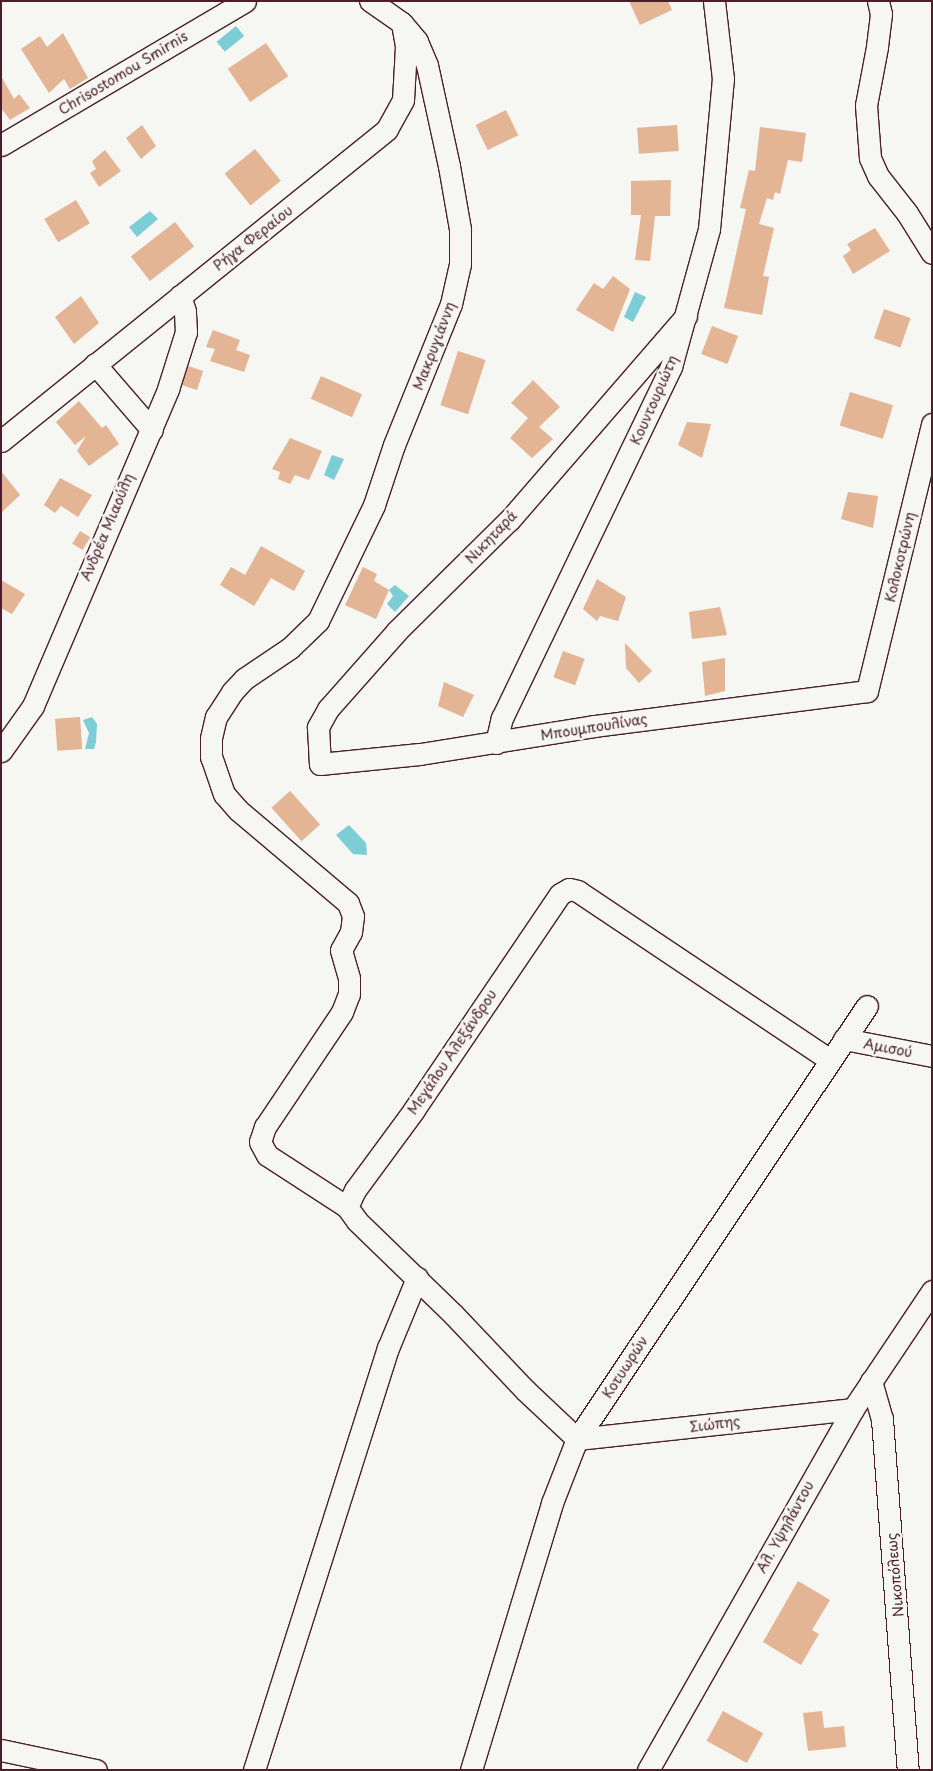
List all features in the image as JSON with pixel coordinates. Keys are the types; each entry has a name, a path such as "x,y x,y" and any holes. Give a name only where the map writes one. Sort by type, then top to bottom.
{"street":[{"name":"Chrisostomou Smirnis","path":"1,145 245,1"},
{"path":"370,1 402,23"},
{"name":"Κουντουριώτη","path":"496,743 502,718 671,367 686,316 709,229 722,119 723,79 714,1"},
{"path":"878,1 879,31 866,105 870,158 878,176 932,253"},
{"name":"Ρήγα Φεραίου","path":"1,441 387,129 400,111 406,84 407,59 402,23"},
{"name":"Μακρυγιάννη","path":"347,1207 267,1155 260,1142 265,1127 342,1012 349,994 349,978 341,950 351,932 352,916 348,903 238,810 224,794 211,757 211,738 223,704 244,679 290,648 318,622 363,532 451,304 460,264 460,229 440,118 417,41 402,23"},
{"name":"Ανδρέα Μιαούλη","path":"1,751 33,706 121,493 152,430 186,332 185,312 180,296"},
{"name":"Νικηταρά","path":"320,764 318,727 328,709 397,631 509,520 686,316"},
{"path":"95,364 152,430"},
{"name":"Κολοκοτρώνη","path":"867,691 932,424"},
{"name":"Μπουμπουλίνας","path":"320,764 496,743 594,726 867,691"},
{"name":"Μεγάλου Αλεξάνδρου","path":"347,1207 355,1190 560,894 569,889 578,891 830,1060"},
{"name":"Κοτυωρών","path":"470,1770 552,1503 577,1439 867,1006"},
{"name":"Αμισού","path":"844,1039 932,1056"},
{"path":"347,1207 357,1221 417,1278 525,1390 577,1439"},
{"path":"254,1770 388,1348 417,1278"},
{"name":"Αλ. Υψηλάντου","path":"648,1770 853,1409 932,1292"},
{"name":"Νικοπόλεως","path":"871,1381 882,1419 908,1770"},
{"name":"Σιώπης","path":"577,1439 853,1409"},
{"path":"1,1750 96,1770"}],"water":[{"path":"236,26 244,36 225,52 217,42"},
{"path":"150,211 158,219 137,237 129,227"},
{"path":"635,292 646,297 633,322 624,317"},
{"path":"332,455 344,459 334,480 324,475"},
{"path":"395,585 409,596 395,612 387,604 393,596 389,590"},
{"path":"92,717 97,724 96,742 94,749 85,749 89,733 83,720"},
{"path":"349,825 366,843 367,855 353,854 336,835"}],"building":[{"path":"629,1 668,1 672,10 640,25"},
{"path":"63,33 88,78 70,89 64,79 49,93 21,49 40,36 47,47"},
{"path":"266,43 288,76 250,102 228,69"},
{"path":"1,76 14,99 19,94 30,108 10,120 1,108"},
{"path":"506,110 518,135 488,150 475,125"},
{"path":"142,125 156,146 141,159 126,138"},
{"path":"677,125 679,151 639,154 637,128"},
{"path":"760,127 806,133 802,162 788,160 780,194 775,192 773,200 767,198 759,224 774,228 763,276 769,277 762,315 724,308 746,209 740,208 749,170 755,171"},
{"path":"255,149 281,181 250,205 225,174"},
{"path":"105,150 121,171 99,187 90,173 96,169 92,161"},
{"path":"671,180 670,216 655,216 650,261 635,260 641,215 631,215 631,181"},
{"path":"76,200 90,223 58,242 44,219"},
{"path":"175,222 194,246 150,281 131,256"},
{"path":"875,228 890,251 853,274 843,256 851,250 847,244"},
{"path":"613,276 630,289 613,332 576,310 594,283 603,289"},
{"path":"81,296 99,323 74,344 55,317"},
{"path":"884,309 910,318 900,347 874,338"},
{"path":"712,326 738,336 727,364 701,354"},
{"path":"213,330 240,340 236,350 250,355 244,372 210,361 215,349 206,347"},
{"path":"458,351 486,360 468,414 440,405"},
{"path":"188,366 203,371 197,390 182,385"},
{"path":"321,376 362,394 352,417 311,399"},
{"path":"533,380 560,407 539,427 553,439 532,458 510,438 528,418 511,403"},
{"path":"850,392 893,405 883,439 840,425"},
{"path":"79,401 102,428 106,425 119,444 89,466 77,451 86,436 75,445 56,422"},
{"path":"687,422 711,424 702,458 678,445"},
{"path":"290,438 322,451 309,480 295,475 290,484 278,479 280,472 272,469"},
{"path":"1,471 20,495 1,513"},
{"path":"60,478 92,495 78,517 61,506 55,513 44,505"},
{"path":"848,492 878,496 873,528 841,519"},
{"path":"80,531 90,537 83,550 72,544"},
{"path":"261,546 305,571 294,591 271,578 254,606 220,585 231,567 245,575"},
{"path":"363,567 377,574 374,581 389,590 376,619 345,605"},
{"path":"597,579 626,597 618,621 600,616 597,621 583,609"},
{"path":"1,580 25,594 12,614 1,608"},
{"path":"720,607 727,635 692,639 689,612"},
{"path":"625,643 652,671 639,683 626,668"},
{"path":"563,651 585,659 575,685 553,677"},
{"path":"725,658 725,691 705,696 702,662"},
{"path":"444,682 474,695 463,717 438,706"},
{"path":"80,717 82,749 57,751 55,719"},
{"path":"290,791 320,824 302,841 271,808"},
{"path":"798,1581 830,1600 812,1630 819,1634 801,1665 763,1642"},
{"path":"723,1711 763,1733 747,1763 707,1741"},
{"path":"822,1711 824,1728 844,1726 846,1747 808,1751 803,1713"}]}
